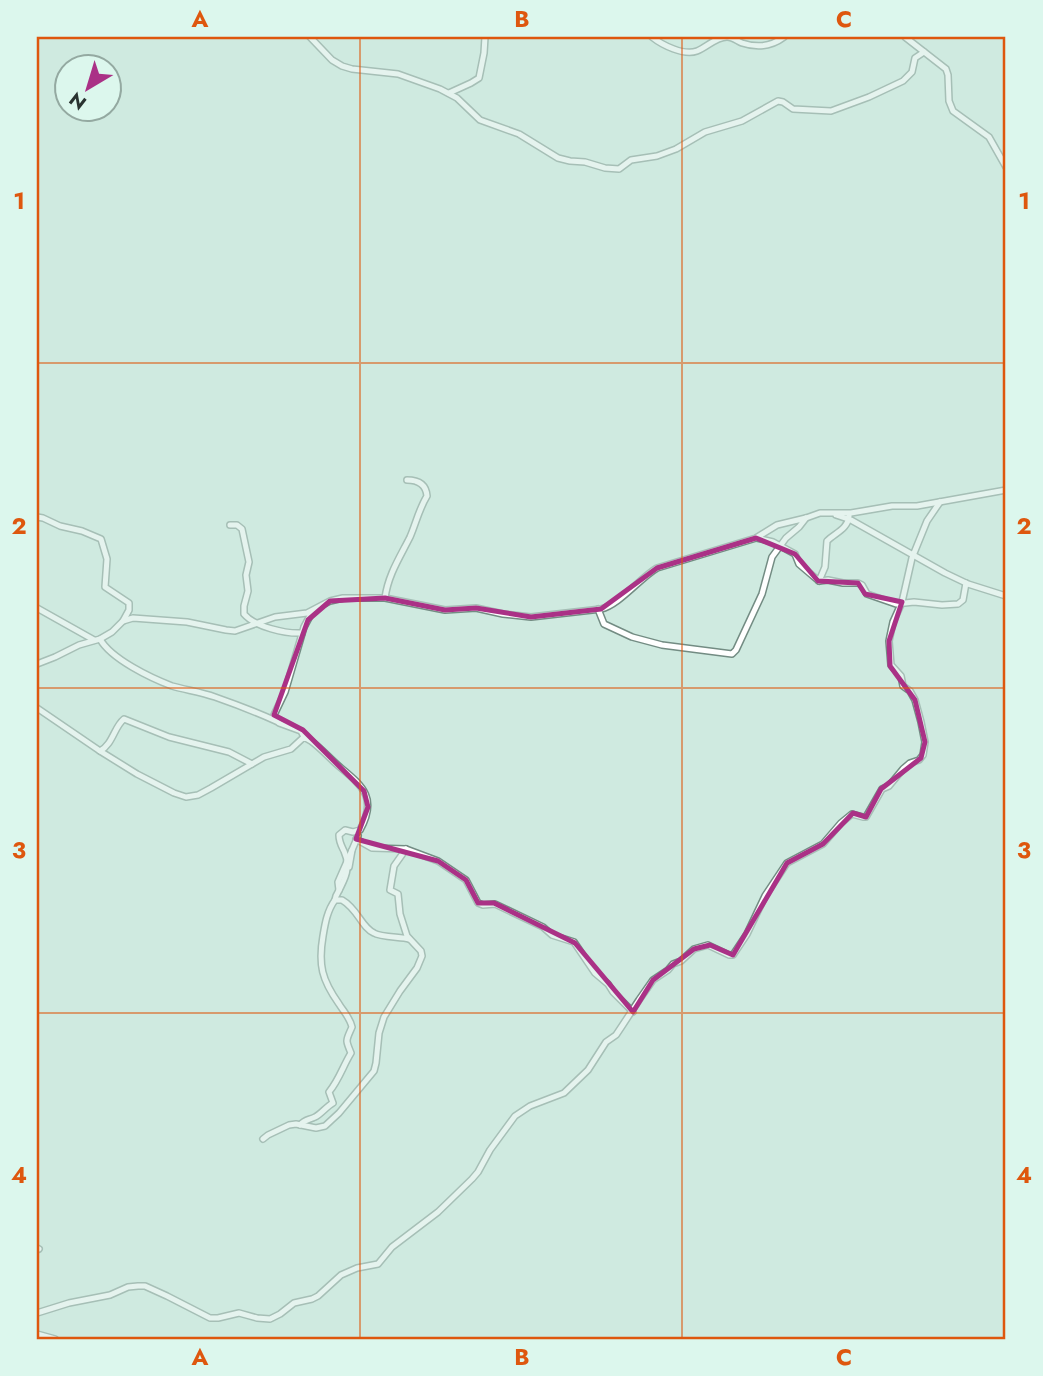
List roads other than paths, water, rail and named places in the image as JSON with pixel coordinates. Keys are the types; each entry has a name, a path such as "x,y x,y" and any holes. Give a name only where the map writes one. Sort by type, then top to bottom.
{"street":[{"path":"310,37 332,60 342,66 398,75 449,93 480,120 519,134 558,158 619,169 631,160 657,156 676,149 705,132 743,121 778,101 793,109 829,111 850,104 903,81 912,72 915,58 924,52"},
{"path":"449,93 479,78 485,37"},
{"path":"652,37 664,45 690,52 699,51 726,37 761,46 777,43 784,37"},
{"path":"905,37 942,65 947,72 953,111 989,137 1006,167"},
{"path":"384,598 397,560 411,536 427,496 423,484 407,480"},
{"path":"276,720 274,715 285,692 302,633 312,612 336,599 384,598 445,610 476,608 531,617 598,609 611,605 657,568 756,538 777,524 823,512 849,516 892,506 914,506 1006,490"},
{"path":"37,1314 138,1286 145,1286 210,1318 239,1313 270,1319 294,1303 318,1296 341,1275 356,1268 378,1264 392,1247 449,1203 478,1172 514,1116 568,1090 591,1067 606,1042 616,1035 653,981 673,964 681,961 694,949 708,945 733,955 746,936 765,896 789,860 823,844 852,814 866,817 882,789 891,784 910,763 921,758 925,742 915,700 903,686 901,676 890,664 889,641 913,556 927,521 940,502"},
{"path":"849,516 913,556 966,583 1006,596"},
{"path":"819,581 825,566 827,541 843,529 849,516"},
{"path":"37,517 60,526 82,530 101,539 107,559 105,587 129,603 123,621 112,632 37,664"},
{"path":"598,609 604,624 632,637 662,645 730,655 736,650 762,594 771,560 786,538 806,518"},
{"path":"230,525 242,528 249,562 243,610 246,617 290,634 302,633"},
{"path":"756,538 773,542 796,554 802,568 819,581 858,583 867,594 896,604 958,604 963,600 966,583"},
{"path":"37,608 97,639 116,656 158,680 228,701 298,729 304,737 357,780 365,790 368,807 338,883 339,890"},
{"path":"123,621 133,618 174,620 231,631 283,615 312,612"},
{"path":"37,708 137,774 186,797 211,788 264,757 291,749 304,737"},
{"path":"100,751 106,748 120,721 124,719 169,737 229,752 252,764"},
{"path":"348,868 339,835 342,830 359,830"},
{"path":"356,839 372,848 406,849 438,861 467,882 478,903 495,904 543,927 550,934 574,942 595,973 633,1012"},
{"path":"263,1139 283,1127 325,1126 374,1071 384,1017 422,956 421,951 408,939 400,914 398,894 390,889 394,866 406,849"},
{"path":"352,850 351,862 336,896 354,909 367,928 374,933 408,939"},
{"path":"300,1125 317,1116 333,1102 329,1092 351,1053 346,1037 352,1027 351,1022 321,971 321,948 326,920 331,905 339,900"},
{"path":"37,1334 55,1339"}]}
